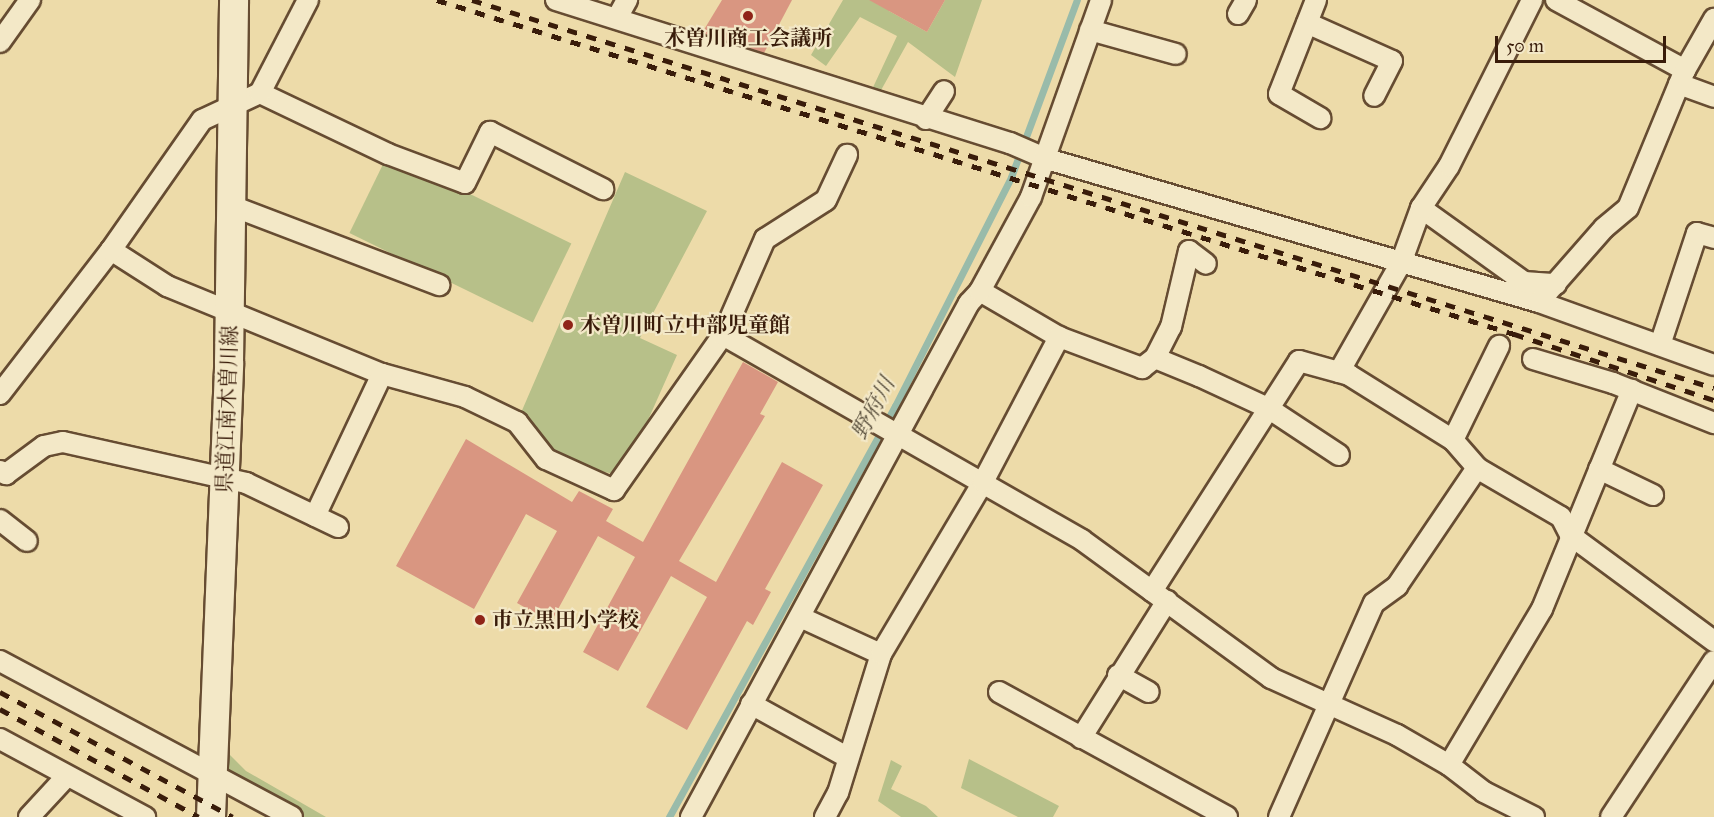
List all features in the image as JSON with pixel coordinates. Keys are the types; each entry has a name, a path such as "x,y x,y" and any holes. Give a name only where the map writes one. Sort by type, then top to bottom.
{"main road":[{"name":"県道江南木曽川線","path":"211,817 215,778 230,311 234,0"}],"street":[{"path":"0,42 30,0"},
{"path":"0,394 111,250 202,120 260,93 308,0"},
{"path":"556,0 926,119 1010,143 1043,157 1539,302 1714,365"},
{"path":"617,18 627,0"},
{"path":"690,817 800,617 895,434 969,303 980,291 1031,197 1043,157 1101,0"},
{"path":"1316,0 1279,94 1320,118"},
{"path":"1339,372 1401,263 1421,208 1449,166 1532,0"},
{"path":"1568,4 1714,97"},
{"path":"1539,302 1604,228 1628,208 1682,77 1714,20"},
{"path":"1307,23 1392,61 1374,96"},
{"path":"1090,30 1176,54"},
{"path":"926,119 944,91"},
{"path":"260,93 388,154 465,183 490,132 603,189"},
{"path":"111,250 167,286 382,374 465,397 516,422 546,459 614,490 723,335 765,239 826,200 847,155"},
{"path":"232,206 439,285"},
{"path":"1421,208 1524,282 1556,284"},
{"path":"1660,345 1696,233 1714,238"},
{"path":"980,291 1059,337 1142,368 1155,358 1171,327 1189,251 1206,264"},
{"path":"723,335 1082,540 1271,678 1327,702 1449,765 1484,792 1534,817"},
{"path":"825,817 838,793 881,654 983,482 1059,337"},
{"path":"1453,440 1499,346"},
{"path":"1155,358 1268,408 1339,454"},
{"path":"1533,359 1632,390 1714,423"},
{"path":"1081,738 1118,675 1159,596 1268,408 1299,361 1339,372 1453,440 1477,468 1561,517 1570,536 1714,641"},
{"path":"315,516 382,374"},
{"path":"1449,765 1542,609 1570,536 1632,390"},
{"path":"0,471 6,474 44,446 63,442 246,483 338,527"},
{"path":"1279,817 1327,702 1374,603 1396,586 1477,468"},
{"path":"1599,470 1653,495"},
{"path":"0,520 27,541"},
{"path":"800,617 881,654"},
{"path":"1611,817 1714,661"},
{"path":"0,662 292,817"},
{"path":"1118,675 1149,692"},
{"path":"999,692 1227,817"},
{"path":"751,704 847,758"},
{"path":"0,739 145,817"},
{"path":"29,817 67,776"}],"green space":[{"path":"843,0 894,0 889,11 927,32 945,0 982,0 955,77 908,42 880,92 868,98 897,36 860,17 826,66 811,55"},
{"path":"388,154 571,243 533,323 349,233"},
{"path":"625,172 707,211 640,338 677,355 623,476 546,459 517,422"},
{"path":"216,741 246,771 326,817 292,817 215,778"},
{"path":"969,759 1059,806 1053,817 1018,817 961,788"},
{"path":"891,760 902,766 891,789 926,806 938,817 901,817 878,801"}],"building":[{"name":"木曽川商工会議所","path":"722,0 792,0 764,53 702,33"},
{"path":"869,0 945,0 927,32"},
{"path":"743,362 778,382 760,414 765,416 679,561 716,582 782,462 823,485 765,589 771,592 753,625 747,621 687,730 646,707 707,597 671,576 618,671 583,652 635,557 598,536 551,622 517,603 557,531 526,514 474,609 396,566 466,439 572,502 579,491 613,509 606,521 643,542"}],"waterway":[{"name":"野府川","path":"669,817 895,406 1011,177 1077,0"}],"railway":[{"path":"437,0 1514,334 1714,400"},
{"path":"472,0 1714,388"},
{"path":"0,692 233,817"},
{"path":"0,709 199,817"}],"place":[{"name":"木曽川商工会議所","path":"748,16"},
{"name":"木曽川町立中部児童館","path":"568,325"},
{"name":"市立黒田小学校","path":"480,620"}]}
